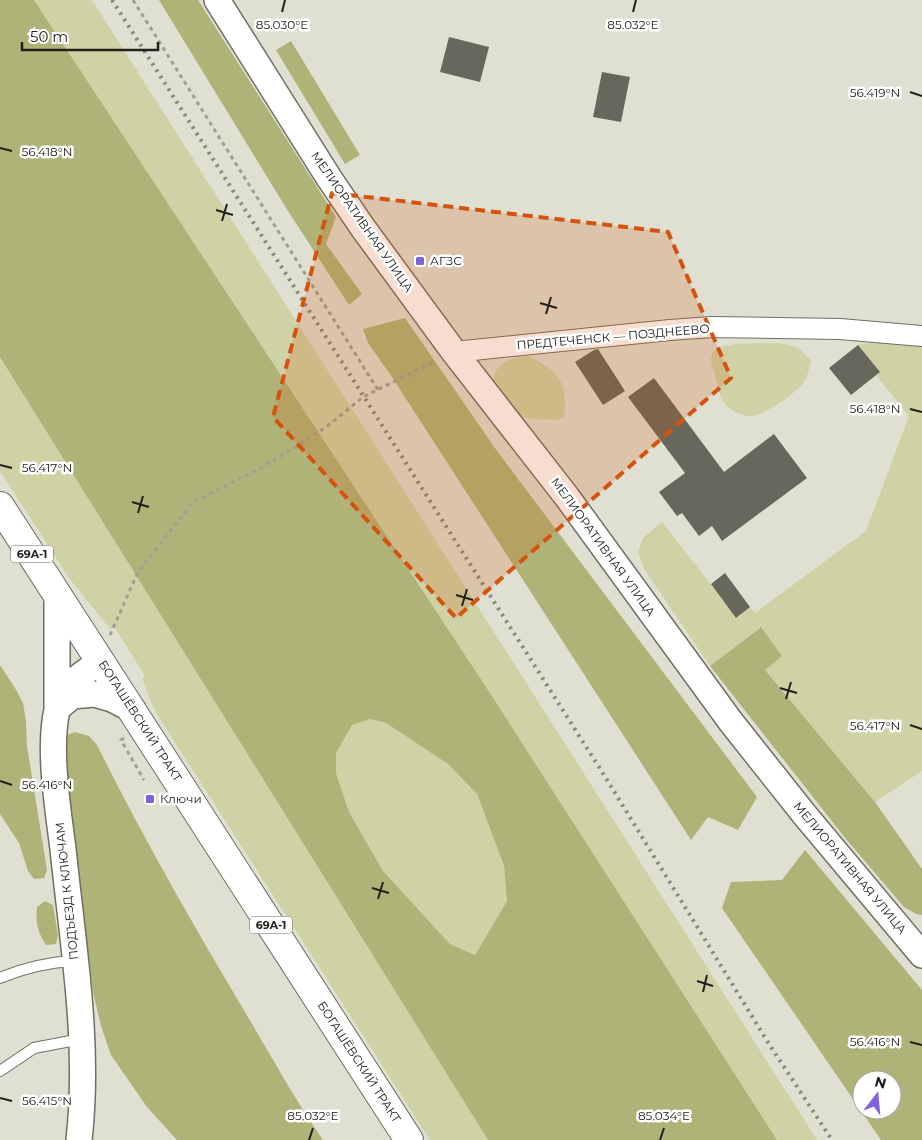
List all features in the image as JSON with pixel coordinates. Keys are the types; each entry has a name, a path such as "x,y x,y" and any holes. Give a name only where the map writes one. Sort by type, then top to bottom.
{"main road":[{"name":"БОГАШЁВСКИЙ ТРАКТ","path":"2,513 133,710 409,1140"}],"street":[{"name":"МЕЛИОРАТИВНАЯ УЛИЦА","path":"217,0 363,228 454,352 568,497 731,722 804,814 922,954"},
{"name":"ПРЕДТЕЧЕНСК — ПОЗДНЕЕВО","path":"454,352 712,327 840,330 922,336"},
{"path":"57,594 57,709"},
{"name":"ПОДЪЕЗД К КЛЮЧАМ","path":"79,1140 82,1112 81,1011 55,771 54,740 57,709 66,687 101,661"},
{"path":"57,709 72,696 94,694 112,699 133,710"}],"lane":[{"path":"0,978 14,972 53,962 75,962"},
{"path":"0,1071 34,1048 82,1039"}],"path":[{"path":"133,0 378,390"},
{"path":"110,634 138,572 193,502 255,471 296,447 330,424 363,398 454,352"}],"highlighted area":[{"path":"332,193 668,232 731,378 456,618 273,417"}],"green space":[{"path":"0,0 34,0 492,696 777,1140 488,1140 0,357","holes":["370,719 386,723 448,764 477,794 504,866 507,901 475,955 450,944 383,871 349,812 336,773 336,753 352,725"]},
{"path":"34,0 92,0 817,1140 777,1140 492,696"},
{"path":"159,0 198,0 336,217 326,244 362,294 349,305 288,211"},
{"path":"291,41 360,155 345,164 276,50"},
{"path":"405,318 497,451 757,797 738,830 708,817 691,840 390,374 368,343 363,329"},
{"path":"879,341 922,345 922,771 875,802 765,670 760,627 710,666 644,569 638,552 643,538 662,522 737,618 750,607 755,613 866,531 909,416 876,375 879,372 858,345"},
{"path":"776,343 796,347 811,361 804,382 788,397 759,414 749,416 732,410 725,404 720,394 711,358 713,352 728,345"},
{"path":"529,356 552,370 561,382 565,397 565,410 564,416 558,420 526,418 516,414 503,400 497,390 494,375 497,369 510,360"},
{"path":"0,357 488,1140 430,1140 160,719 153,707 142,678 145,676 115,628 110,629 69,578 0,471"},
{"path":"761,627 782,656 765,670 875,802 922,869 922,915 916,914 904,907 846,839 710,666"},
{"path":"0,665 23,703 27,746 47,870 44,878 34,879 28,871 19,843 0,814"},
{"path":"370,719 386,723 448,764 477,794 504,866 507,901 475,955 450,944 383,871 349,812 336,773 336,753 352,724"},
{"path":"75,732 89,736 97,745 185,910 291,1091 323,1140 177,1140 147,1107 111,1055 101,1026 93,992 64,761 65,736"},
{"path":"805,850 922,990 922,1140 881,1140 867,1120 902,1120 902,1070 852,1070 852,1098 722,908 731,882 782,880"},
{"path":"45,901 53,905 58,935 56,944 46,945 38,927 36,918 37,907"}],"building":[{"path":"449,37 489,47 480,82 440,72"},
{"path":"602,72 630,77 621,122 593,117"},
{"path":"858,345 880,372 851,395 829,368"},
{"path":"598,349 625,391 603,405 575,362"},
{"path":"654,378 724,472 774,434 807,478 722,541 712,526 699,536 682,513 677,516 659,492 685,473 628,397"},
{"path":"725,573 750,607 736,618 711,584"}],"railway":[{"path":"112,0 604,775 769,1044 832,1140"}],"place":[{"name":"АГЗС","path":"420,261"},
{"name":"Ключи","path":"150,799"}]}
